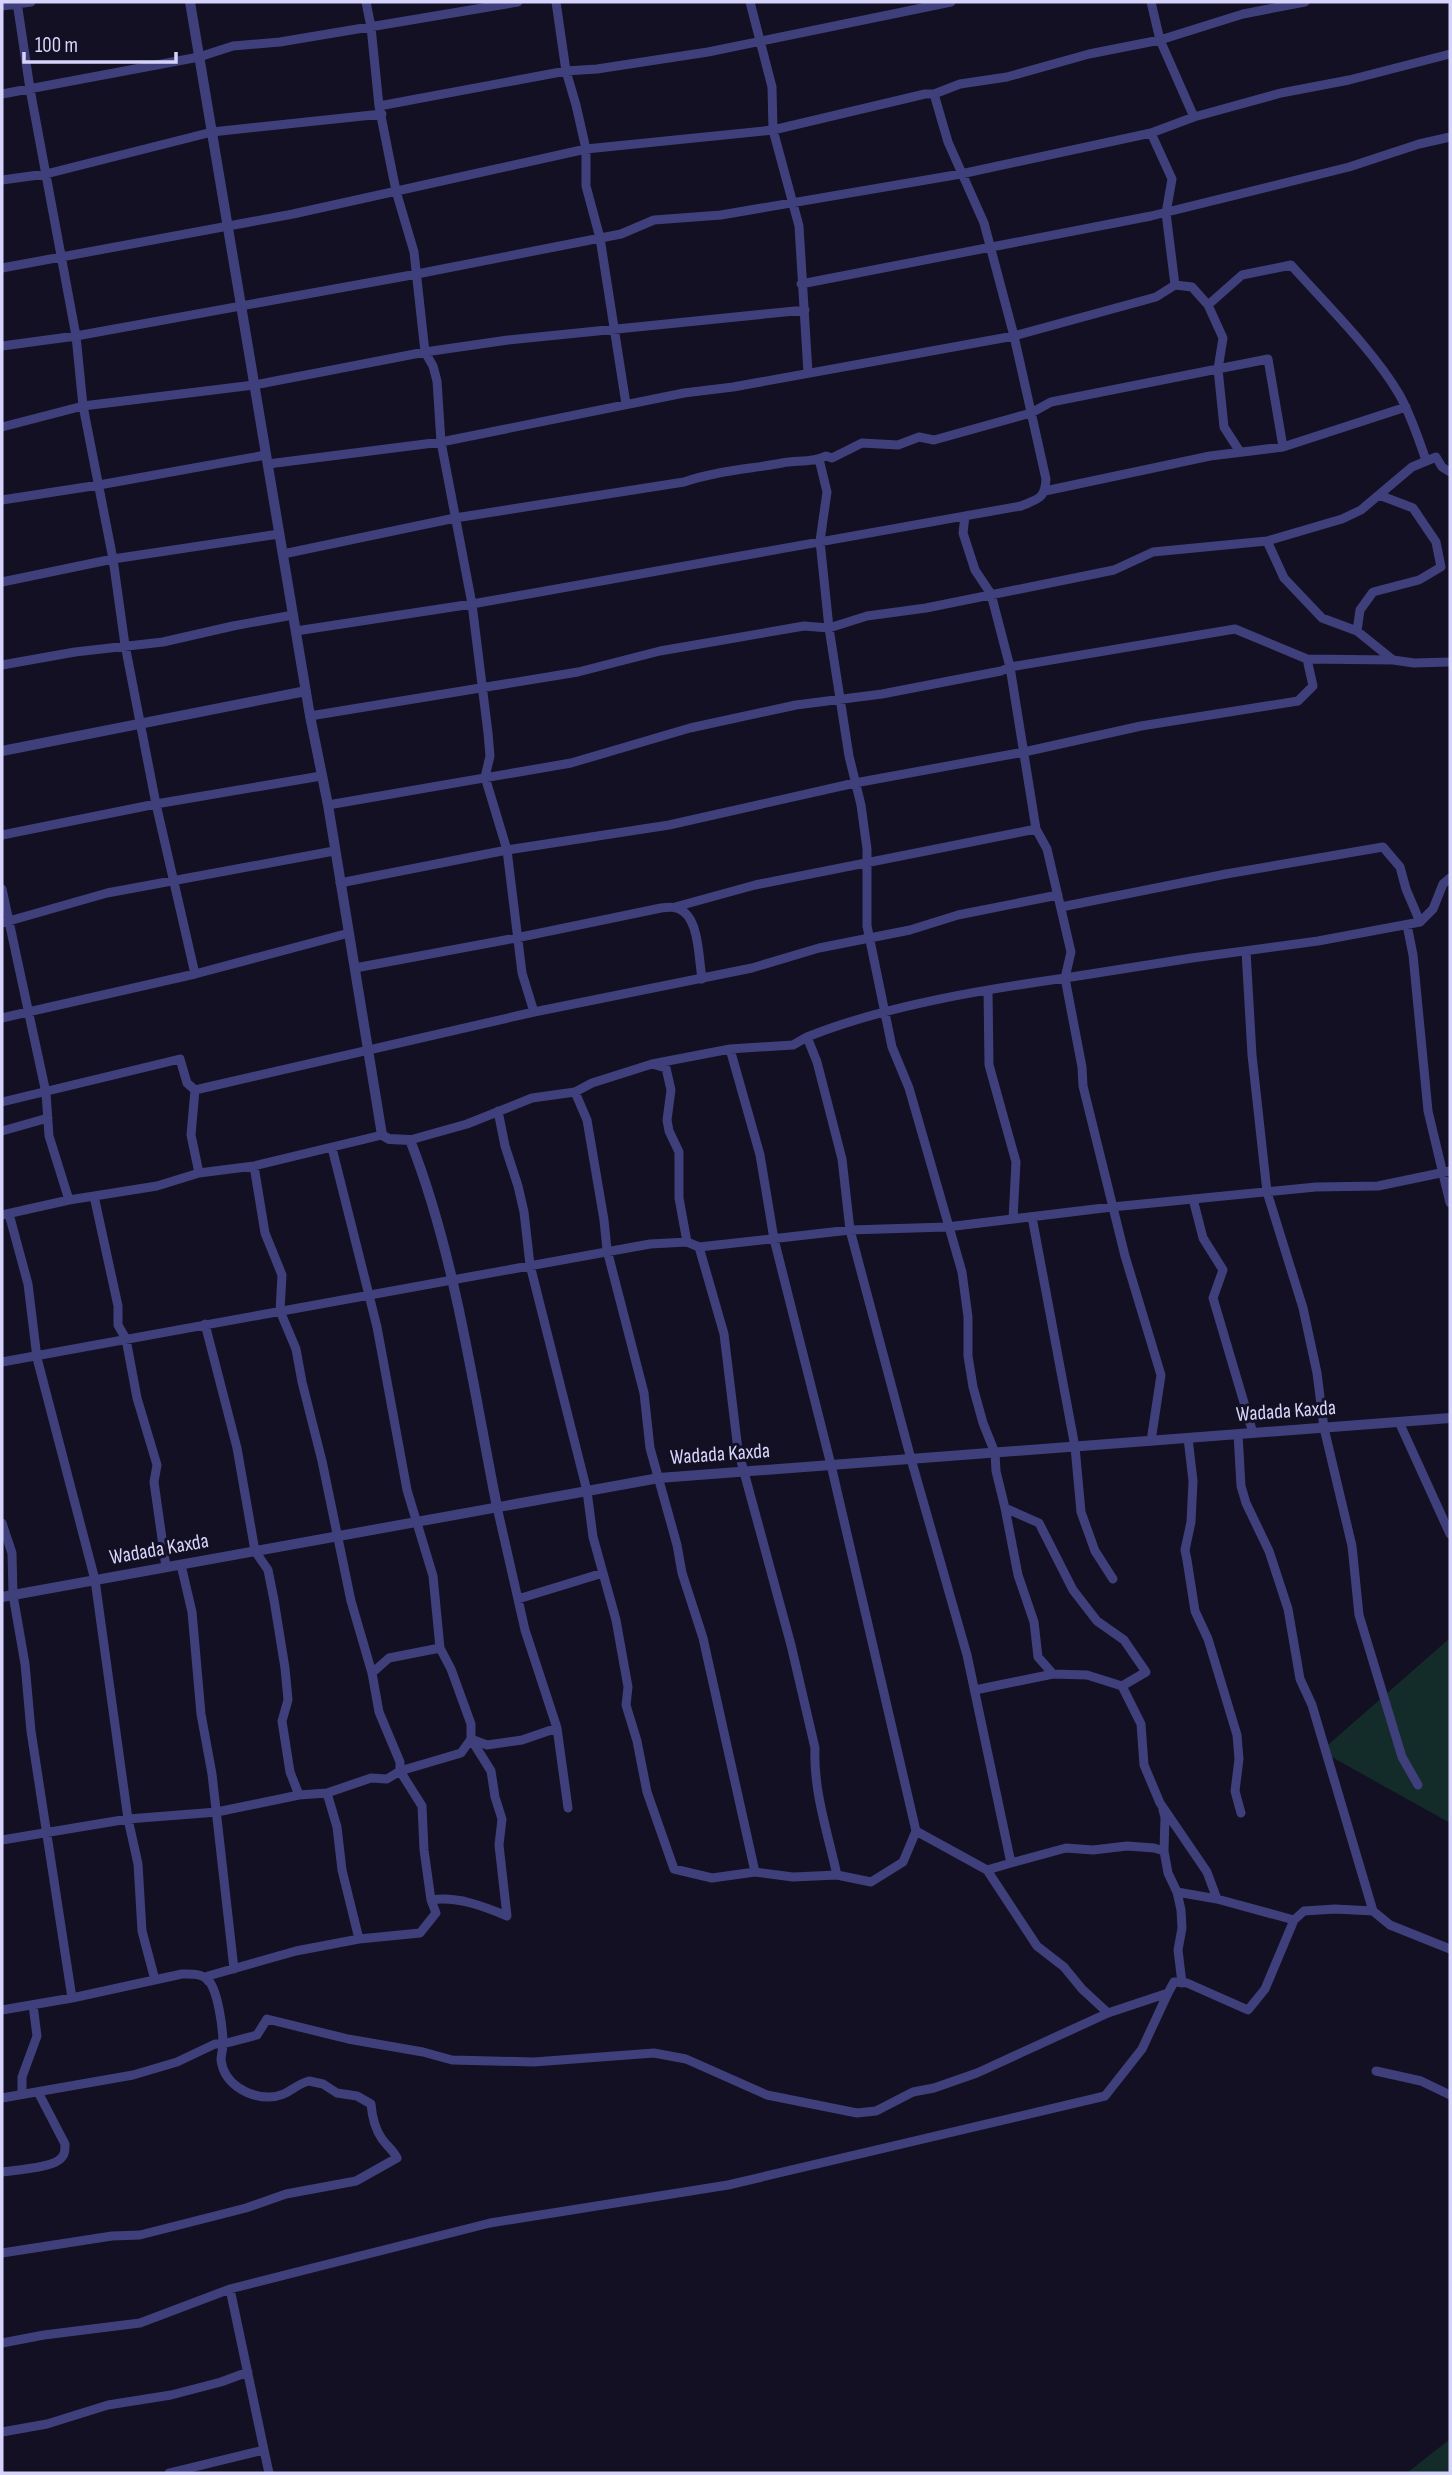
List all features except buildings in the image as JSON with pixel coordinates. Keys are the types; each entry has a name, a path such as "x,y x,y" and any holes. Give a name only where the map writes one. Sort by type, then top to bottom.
{"street":[{"path":"2,6 31,2"},
{"path":"190,2 382,1135"},
{"path":"366,2 381,110 396,191 414,252 425,352 437,381 441,442 472,604 489,756 485,777 507,850 516,938 522,973 534,1012"},
{"path":"2,94 200,57 233,46 280,42 518,2"},
{"path":"555,2 566,71 586,149 586,186 600,238 626,404"},
{"path":"750,2 772,87 773,130 799,226 808,373"},
{"path":"2,180 46,174 212,132 381,110 566,71 661,60 951,2"},
{"path":"1151,2 1160,40 1194,117"},
{"path":"2,268 228,227 586,149 773,130 934,94 960,84 1007,77 1090,54 1160,40 1243,14 1305,2"},
{"path":"17,3 30,89 76,336 83,406 113,559 125,645 156,804 195,974"},
{"path":"2,346 76,336 417,274 621,234 654,220 721,215 961,174 1151,133 1194,117 1281,93 1349,80 1450,54"},
{"path":"296,631 472,604 1021,506 1038,499 1045,491 1046,479 1014,336 984,223 948,142 934,94"},
{"path":"1151,133 1172,179 1166,213 1175,285"},
{"path":"801,284 1166,213 1349,167 1419,144 1450,137"},
{"path":"1208,305 1242,275 1291,265 1362,345 1398,392 1426,460"},
{"path":"2,500 267,460 441,442 626,404 1014,336 1156,297 1175,285 1192,287 1208,305 1223,338 1218,369 1224,427 1240,452"},
{"path":"2,428 83,406 254,385 425,352 508,340 805,310"},
{"path":"283,554 454,518 684,482 708,474 826,456 832,458 862,443 898,445 919,437 934,440 1031,413 1051,402 1268,359 1283,447"},
{"path":"1045,491 1210,456 1283,447 1406,407"},
{"path":"310,716 578,672 660,651 804,626 829,628 867,616 926,608 1114,570 1153,552 1267,541 1342,519 1361,510 1412,467 1426,460 1436,457 1442,467 1450,472"},
{"path":"819,459 827,492 820,541 829,628 861,805 867,862 867,926 892,1047 909,1088 962,1272 973,1387 995,1453 996,1472 1018,1575 1034,1622 1038,1657 1054,1674"},
{"path":"1357,631 1360,610 1373,592 1419,580 1441,567 1436,542 1413,508 1380,495"},
{"path":"965,516 963,533 975,570 991,594 1010,667 1036,829 1047,849 1071,952 1065,978 1082,1067 1083,1086 1112,1207 1161,1375 1151,1441"},
{"path":"2,582 113,559 279,534"},
{"path":"1267,541 1284,578 1322,618 1357,631 1393,660"},
{"path":"2,665 125,645 171,641 293,615"},
{"path":"328,805 571,763 717,722 796,705 841,700 1010,667 1235,629 1307,659 1450,662"},
{"path":"340,883 507,850 668,825 855,783 1024,752 1141,726 1298,701 1313,686 1307,659"},
{"path":"2,751 306,691"},
{"path":"2,835 156,804 321,776"},
{"path":"355,968 673,907 755,886 1036,829"},
{"path":"1061,907 1226,874 1383,847 1401,867 1406,889 1420,922"},
{"path":"5,922 107,893 334,851"},
{"path":"155,1980 142,1931 138,1864 128,1819 95,1580 37,1358 29,1284 6,1214 69,1200 157,1186 199,1173 254,1166 382,1135 389,1139 410,1140 467,1124 532,1098 575,1092 592,1083 652,1064 730,1049 793,1045 823,1029 988,990 1318,942 1420,922 1433,909 1443,884 1450,878"},
{"path":"2,889 5,922 29,1011 46,1093 49,1136 69,1200"},
{"path":"195,1090 534,1012 752,968 819,948 870,939 958,915 1058,895"},
{"path":"673,907 683,911 690,919 696,935 702,979"},
{"path":"1407,925 1413,955 1428,1111 1446,1171 1450,1203"},
{"path":"2,1017 195,974 349,933"},
{"path":"1246,951 1253,1065 1267,1192 1303,1308 1317,1373 1324,1428 1352,1546 1359,1615 1402,1757 1418,1785"},
{"path":"988,990 989,1065 1016,1162 1013,1219"},
{"path":"807,1037 817,1062 842,1159 850,1230 967,1655 1011,1863"},
{"path":"498,1111 505,1146 519,1185 530,1265 587,1491 593,1536 617,1620 628,1687 626,1705 647,1792 674,1869 712,1878 755,1872 793,1877 837,1875 872,1882 903,1862 916,1831 831,1465 774,1239 761,1155 730,1049"},
{"path":"2,1102 180,1059 187,1083 195,1090"},
{"path":"652,1064 666,1068 671,1090 667,1120 679,1152 680,1198 687,1242"},
{"path":"195,1090 191,1135 199,1173"},
{"path":"575,1092 587,1120 607,1250 644,1393 650,1448 682,1573 703,1637 755,1872"},
{"path":"2,1131 48,1118"},
{"path":"410,1140 422,1171 452,1280 518,1599 557,1728 568,1808"},
{"path":"332,1148 386,1374 407,1490 433,1576 440,1648 465,1706 471,1724 471,1739 491,1771 502,1819 499,1845 507,1916 480,1904 431,1900"},
{"path":"2,2253 112,2236 140,2235 246,2208 286,2194 356,2181 397,2158 375,2126 371,2104 357,2096 337,2093 323,2084 309,2081 286,2095 271,2097 254,2096 234,2086 221,2060 223,2044 218,2004 208,1981 208,1976 296,1951 359,1938 420,1933 436,1913 431,1900 424,1850 422,1806 400,1771 400,1762 379,1712 372,1673 351,1601 296,1349 280,1311 282,1275 265,1233 254,1166"},
{"path":"2,1363 650,1244 687,1242 699,1247 850,1230 947,1227 1112,1207 1316,1187 1378,1186 1446,1171"},
{"path":"94,1196 118,1306 118,1325 126,1339 137,1398 157,1465 153,1482 166,1567"},
{"path":"1193,1199 1203,1238 1223,1270 1213,1298 1253,1433"},
{"path":"1032,1217 1075,1447 1081,1512 1095,1550 1113,1579"},
{"path":"699,1247 723,1334 738,1450 791,1645 815,1748 814,1762 823,1814 837,1875"},
{"path":"205,1324 237,1448 256,1551 268,1570 274,1600 288,1700 282,1721 290,1772 299,1795"},
{"name":"Wadada Kaxda","path":"8,1596 659,1478 1450,1418"},
{"path":"1399,1422 1450,1534"},
{"path":"1238,1434 1241,1486 1246,1503 1269,1551 1288,1609 1300,1679 1311,1705 1373,1911 1390,1925 1450,1950"},
{"path":"1188,1438 1192,1492 1191,1522 1185,1550 1195,1611 1208,1639 1237,1735 1239,1759 1235,1791 1241,1813"},
{"path":"1005,1508 1039,1523 1073,1590 1097,1621 1124,1640 1146,1672 1122,1686"},
{"path":"2,1523 12,1553 8,1596 25,1664 44,1833 72,1998"},
{"path":"181,1565 192,1612 201,1714 217,1812 234,1969"},
{"path":"518,1599 603,1573"},
{"path":"372,1673 388,1658 440,1648"},
{"path":"975,1690 1054,1674 1087,1675 1122,1686 1140,1724 1144,1765 1165,1818 1164,1851 1168,1873 1177,1892 1182,1927 1178,1950 1182,1983"},
{"path":"471,1739 487,1745 522,1740 557,1728"},
{"path":"2,1840 128,1819 217,1812 299,1795 327,1793 371,1778 387,1779 400,1771 461,1753 471,1739"},
{"path":"327,1793 337,1827 342,1870 359,1938"},
{"path":"1160,1803 1207,1872 1217,1899"},
{"path":"916,1831 988,1870 1037,1946 1064,1967 1082,1989 1108,2013"},
{"path":"988,1870 1066,1848 1093,1850 1127,1846 1164,1851"},
{"path":"1177,1892 1217,1899 1294,1920"},
{"path":"2,2343 140,2323 230,2289 490,2223 728,2185 1105,2096 1142,2049 1174,1982 1188,1983 1248,2010 1265,1989 1294,1920 1304,1911 1373,1911"},
{"path":"2,2010 182,1974 196,1974 208,1981"},
{"path":"2,2098 133,2075 177,2062 215,2044 257,2035 267,2019 452,2060 534,2062 654,2053 686,2059 767,2095 857,2113 876,2111 913,2092 934,2088 977,2073 1108,2013 1168,1993"},
{"path":"22,2094 22,2077 37,2036 33,2005"},
{"path":"1376,2071 1421,2081 1450,2095"},
{"path":"2,2172 53,2164 65,2154 65,2144 38,2092"},
{"path":"230,2289 269,2473"},
{"path":"2,2432 47,2424 108,2405 196,2389 248,2372"},
{"path":"169,2473 264,2449"}],"green space":[{"path":"1450,1638 1450,1823 1321,1751"},
{"path":"1450,2439 1450,2473 1407,2473"}]}
